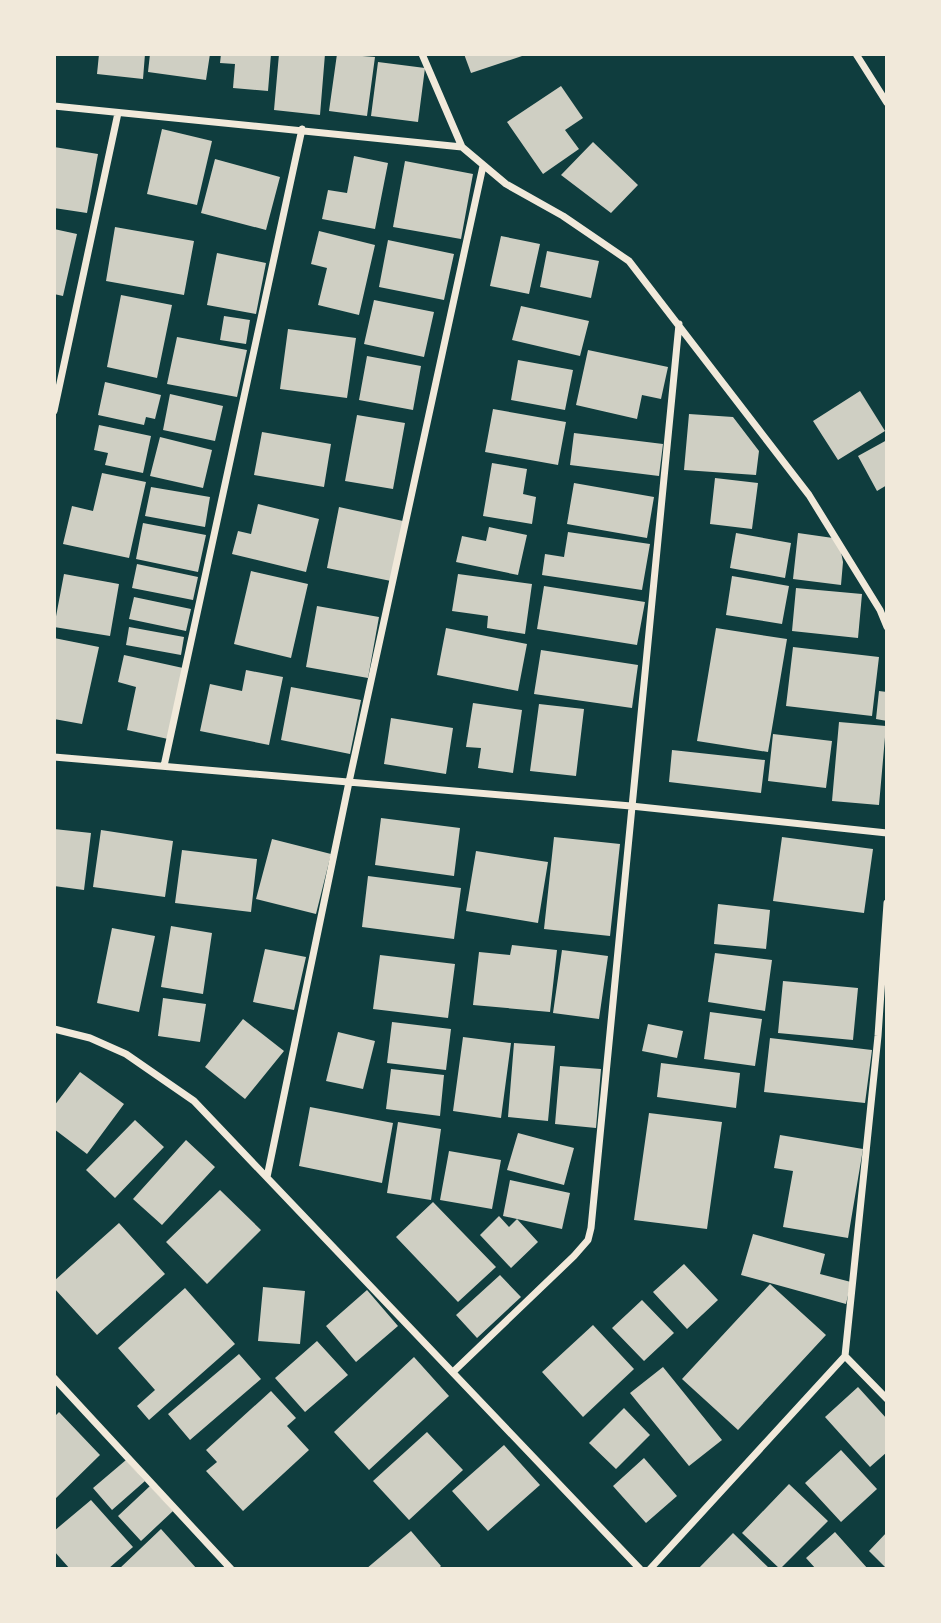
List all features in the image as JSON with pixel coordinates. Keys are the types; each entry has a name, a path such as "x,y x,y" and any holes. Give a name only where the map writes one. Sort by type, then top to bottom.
{"street":[{"path":"422,54 462,147 506,184 563,216 629,261 809,495 880,610 887,627"},
{"path":"856,54 887,103"},
{"path":"54,106 462,147"},
{"path":"54,411 118,113"},
{"path":"164,766 302,130"},
{"path":"267,1177 349,782 483,166"},
{"path":"453,1372 588,1240 591,1227 679,324"},
{"path":"54,757 631,806 887,833"},
{"path":"650,1569 845,1356 878,1036 887,903"},
{"path":"54,1029 90,1038 126,1054 194,1101 640,1569"},
{"path":"878,1036 887,1045"},
{"path":"845,1356 887,1399"},
{"path":"54,1378 231,1569"}],"building":[{"path":"99,54 145,54 143,79 97,74"},
{"path":"150,54 210,54 206,80 148,72"},
{"path":"221,54 271,54 268,91 233,88 235,64 220,63"},
{"path":"279,54 325,54 320,115 274,110"},
{"path":"337,54 375,57 367,116 329,111"},
{"path":"464,54 525,54 525,55 471,73"},
{"path":"378,62 425,68 418,122 371,116"},
{"path":"561,86 583,118 565,130 579,149 543,174 507,122"},
{"path":"162,129 212,141 197,205 147,194"},
{"path":"593,142 638,185 611,213 561,175"},
{"path":"54,147 98,154 87,213 54,208"},
{"path":"354,156 388,163 375,229 322,219 328,190 347,193"},
{"path":"215,159 280,177 266,230 201,213"},
{"path":"405,161 473,174 461,239 393,227"},
{"path":"115,227 194,241 184,295 106,281"},
{"path":"54,229 77,234 63,296 54,294"},
{"path":"319,231 375,245 359,315 318,305 327,268 311,264"},
{"path":"501,236 540,244 529,294 490,286"},
{"path":"388,240 454,254 444,300 379,287"},
{"path":"547,251 599,261 591,298 540,287"},
{"path":"217,253 266,263 256,314 207,305"},
{"path":"121,295 172,305 157,378 107,367"},
{"path":"374,300 434,312 424,357 364,344"},
{"path":"521,306 589,321 580,356 512,340"},
{"path":"224,316 250,320 246,344 220,340"},
{"path":"288,329 356,338 347,398 280,389"},
{"path":"177,337 247,350 237,397 167,384"},
{"path":"588,350 668,367 661,399 642,395 637,419 576,405"},
{"path":"367,356 421,366 413,410 359,400"},
{"path":"518,360 573,370 565,410 511,400"},
{"path":"105,382 161,395 155,419 146,417 144,425 98,415"},
{"path":"860,391 885,431 838,460 813,421"},
{"path":"170,394 223,406 215,441 163,430"},
{"path":"493,409 566,422 558,465 485,452"},
{"path":"689,414 733,417 759,451 756,475 684,470"},
{"path":"357,415 405,423 393,489 345,481"},
{"path":"99,425 151,436 143,473 105,465 108,453 94,450"},
{"path":"262,432 331,444 324,487 254,475"},
{"path":"574,433 663,444 659,476 570,465"},
{"path":"160,437 212,450 203,488 150,476"},
{"path":"887,440 887,485 877,491 858,456"},
{"path":"492,463 527,469 523,494 536,497 532,524 483,516"},
{"path":"102,473 146,482 129,558 63,544 72,506 93,511"},
{"path":"715,478 758,483 752,529 710,524"},
{"path":"574,483 654,497 647,538 567,524"},
{"path":"151,487 210,497 205,527 145,516"},
{"path":"258,504 319,519 306,572 232,554 238,531 251,534"},
{"path":"339,507 403,521 391,581 327,568"},
{"path":"143,523 206,535 198,572 136,559"},
{"path":"489,527 527,535 518,575 456,562 462,536 486,541"},
{"path":"568,532 650,544 642,590 542,575 545,554 564,557"},
{"path":"736,533 791,543 785,578 730,568"},
{"path":"798,533 833,538 840,547 843,562 841,585 793,579"},
{"path":"137,564 198,577 193,600 132,588"},
{"path":"251,571 308,584 291,658 234,644"},
{"path":"64,574 119,584 110,636 54,627"},
{"path":"458,574 532,584 525,634 487,628 488,616 452,611"},
{"path":"732,576 789,586 782,624 726,615"},
{"path":"544,586 645,602 637,645 537,629"},
{"path":"796,588 862,594 858,638 792,631"},
{"path":"134,597 191,609 186,631 129,619"},
{"path":"317,606 379,617 368,678 306,667"},
{"path":"129,627 184,637 181,655 126,645"},
{"path":"446,628 527,644 518,691 437,675"},
{"path":"716,628 787,639 768,752 697,741"},
{"path":"54,638 99,647 82,724 54,719"},
{"path":"793,647 879,657 872,716 786,706"},
{"path":"541,650 638,665 632,708 534,694"},
{"path":"124,655 183,668 168,739 127,730 136,687 118,682"},
{"path":"246,670 283,677 269,745 200,731 210,684 242,691"},
{"path":"291,687 361,700 350,754 281,740"},
{"path":"879,691 887,692 887,721 876,719"},
{"path":"473,703 522,710 513,773 478,768 481,748 466,747"},
{"path":"539,704 584,709 576,776 530,771"},
{"path":"391,718 453,728 446,774 384,764"},
{"path":"839,722 886,726 879,805 832,801"},
{"path":"773,734 832,741 826,788 768,781"},
{"path":"672,750 765,760 761,793 669,782"},
{"path":"381,818 460,828 454,876 375,865"},
{"path":"54,829 91,833 84,890 54,886"},
{"path":"101,830 173,841 165,897 93,887"},
{"path":"554,837 620,844 610,936 544,929"},
{"path":"782,837 873,849 864,913 773,901"},
{"path":"272,839 331,854 316,914 256,899"},
{"path":"182,850 257,859 251,912 175,903"},
{"path":"476,851 548,862 538,923 466,911"},
{"path":"368,876 461,888 454,939 362,927"},
{"path":"718,904 770,910 766,949 714,944"},
{"path":"171,926 212,933 203,994 161,987"},
{"path":"112,928 155,936 139,1012 97,1003"},
{"path":"512,945 557,950 550,1012 473,1005 479,952 510,955"},
{"path":"265,949 306,957 294,1010 253,1002"},
{"path":"562,950 608,956 599,1019 553,1013"},
{"path":"715,953 772,960 765,1011 708,1002"},
{"path":"380,955 455,964 448,1018 373,1009"},
{"path":"783,981 858,988 853,1040 778,1033"},
{"path":"163,998 206,1004 200,1042 158,1036"},
{"path":"710,1012 762,1019 755,1066 704,1059"},
{"path":"243,1019 284,1051 245,1099 205,1067"},
{"path":"392,1022 451,1029 446,1070 387,1063"},
{"path":"648,1024 683,1031 677,1058 642,1051"},
{"path":"338,1032 375,1041 363,1089 326,1081"},
{"path":"463,1037 511,1043 501,1118 453,1111"},
{"path":"770,1038 872,1050 865,1103 764,1092"},
{"path":"514,1043 555,1046 548,1121 508,1117"},
{"path":"661,1063 740,1073 736,1108 657,1097"},
{"path":"560,1066 601,1069 596,1128 555,1124"},
{"path":"391,1069 444,1075 440,1116 386,1109"},
{"path":"80,1072 124,1104 87,1154 54,1129 54,1106"},
{"path":"310,1107 393,1123 382,1183 299,1166"},
{"path":"649,1113 722,1122 707,1229 634,1220"},
{"path":"135,1120 164,1147 115,1198 86,1170"},
{"path":"398,1122 441,1129 431,1200 387,1193"},
{"path":"518,1133 574,1148 564,1185 507,1170"},
{"path":"780,1135 863,1149 848,1238 783,1227 793,1171 774,1168"},
{"path":"186,1140 215,1167 162,1225 133,1199"},
{"path":"449,1151 501,1160 492,1209 440,1200"},
{"path":"510,1180 570,1193 562,1229 503,1216"},
{"path":"220,1190 261,1230 207,1284 166,1242"},
{"path":"433,1202 496,1267 458,1302 396,1237"},
{"path":"499,1216 509,1227 517,1219 538,1242 511,1268 480,1235"},
{"path":"119,1223 165,1274 97,1335 54,1288 54,1281"},
{"path":"753,1234 825,1254 820,1274 851,1282 846,1304 741,1275"},
{"path":"684,1264 718,1300 687,1329 653,1292"},
{"path":"500,1275 521,1297 477,1338 456,1315"},
{"path":"770,1284 826,1335 738,1430 682,1379"},
{"path":"263,1287 305,1291 300,1344 258,1341"},
{"path":"185,1288 235,1344 149,1420 137,1406 155,1390 118,1348"},
{"path":"367,1290 398,1326 356,1362 326,1326"},
{"path":"642,1300 674,1333 644,1361 612,1328"},
{"path":"593,1325 634,1369 583,1417 542,1372"},
{"path":"317,1341 348,1375 305,1412 275,1378"},
{"path":"239,1354 261,1379 190,1440 168,1414"},
{"path":"414,1357 449,1396 369,1470 334,1432"},
{"path":"663,1367 722,1440 689,1466 630,1393"},
{"path":"858,1387 887,1419 887,1452 870,1467 825,1417"},
{"path":"271,1391 296,1418 287,1426 309,1450 243,1511 206,1471 217,1462 206,1450"},
{"path":"624,1408 650,1435 616,1469 589,1443"},
{"path":"59,1412 100,1455 54,1500 54,1417"},
{"path":"427,1432 463,1470 409,1520 373,1481"},
{"path":"504,1445 540,1485 488,1531 452,1491"},
{"path":"841,1450 877,1489 841,1522 805,1483"},
{"path":"644,1458 677,1496 646,1523 613,1486"},
{"path":"126,1460 145,1481 112,1510 93,1488"},
{"path":"789,1484 828,1521 780,1569 742,1533"},
{"path":"150,1486 173,1511 141,1541 118,1516"},
{"path":"91,1500 133,1547 108,1569 70,1569 54,1551 54,1531"},
{"path":"161,1529 197,1569 119,1569"},
{"path":"411,1531 441,1566 438,1569 366,1569"},
{"path":"835,1532 868,1569 816,1569 806,1558"},
{"path":"887,1532 887,1569 869,1551"},
{"path":"733,1533 770,1569 698,1569"}]}
